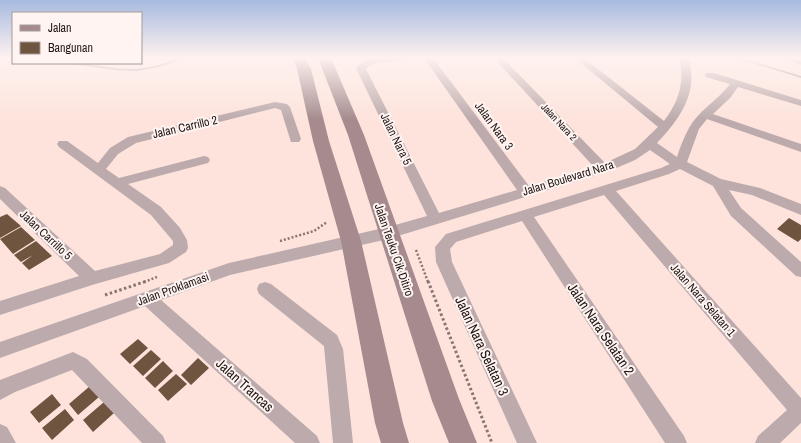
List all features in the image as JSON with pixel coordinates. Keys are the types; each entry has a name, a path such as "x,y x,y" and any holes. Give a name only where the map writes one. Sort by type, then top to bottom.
{"main road":[{"path":"306,79 321,140 350,241 395,443"},
{"name":"Jalan Teuku Cik Ditiro","path":"333,79 356,134 446,401 463,443"}],"street":[{"name":"Jalan Nara 5","path":"366,79 435,219"},
{"name":"Jalan Nara 3","path":"443,79 525,191"},
{"name":"Jalan Nara 2","path":"518,79 603,169"},
{"path":"605,79 665,127"},
{"name":"Jalan Boulevard Nara","path":"388,232 603,169 639,152 650,144 675,115 687,85 686,79"},
{"path":"722,79 801,103"},
{"path":"525,215 606,189 677,163 694,128 705,115 726,96 736,83"},
{"name":"Jalan Carrillo 2","path":"99,170 114,151 132,140 275,105 283,106 286,109 295,139"},
{"path":"705,115 801,148"},
{"path":"0,308 92,278 164,259 181,248 180,240 156,211 63,144"},
{"path":"650,144 677,163 718,183 755,191 801,210"},
{"path":"639,152 677,163"},
{"path":"117,183 204,160"},
{"path":"718,183 736,212 801,271"},
{"name":"Jalan Nara Selatan 1","path":"606,189 801,411"},
{"name":"Jalan Carrillo 5","path":"0,192 92,278"},
{"name":"Jalan Nara Selatan 3","path":"525,215 451,238 442,247 444,262 527,443"},
{"name":"Jalan Nara Selatan 2","path":"525,215 677,443"},
{"name":"Jalan Proklamasi","path":"0,350 228,269 388,232"},
{"path":"265,289 331,341 334,349 343,443"},
{"name":"Jalan Trancas","path":"147,298 310,443"},
{"path":"0,391 9,385 73,361 81,365 87,373 156,443"},
{"path":"765,443 801,411"},
{"path":"0,434 6,443"}],"path":[{"path":"276,242 314,231 324,225 331,217"},
{"path":"104,295 163,275"}],"building":[{"path":"7,214 21,226 0,238 0,217"},
{"path":"789,218 801,225 801,239 798,242 777,229"},
{"path":"21,227 35,240 13,254 0,239"},
{"path":"36,241 52,256 29,270 22,263 33,255 21,262 14,255"},
{"path":"138,339 148,348 130,364 120,354"},
{"path":"151,350 161,359 143,376 133,366"},
{"path":"198,358 209,368 191,385 181,375"},
{"path":"163,361 173,371 155,388 145,378"},
{"path":"176,374 187,384 168,401 158,390"},
{"path":"90,386 99,397 78,415 69,404"},
{"path":"52,394 61,405 39,423 30,412"},
{"path":"104,402 114,413 93,432 83,420"},
{"path":"65,409 74,420 52,440 42,428"}]}
